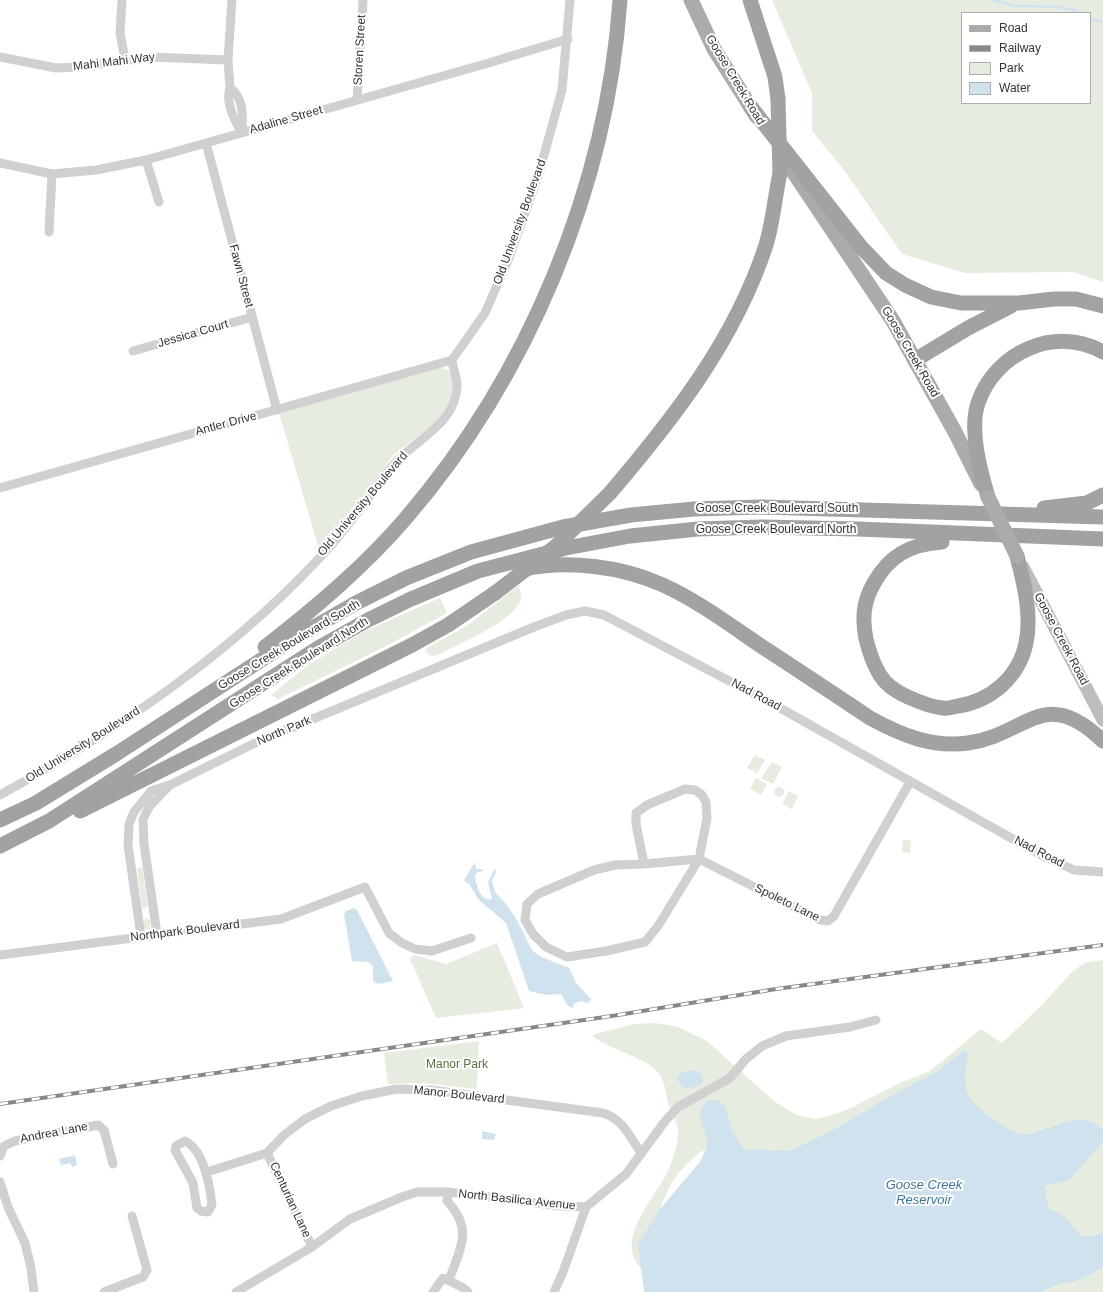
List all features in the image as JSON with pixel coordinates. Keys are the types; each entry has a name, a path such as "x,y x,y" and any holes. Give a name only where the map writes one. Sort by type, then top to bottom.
{"highway":[{"path":"181,712 310,612 374,552 406,519 473,429 525,342 569,238 592,166 608,94 618,27 620,0"},
{"path":"14,839 62,820 361,671 448,625 495,593 554,547 610,493 660,434 705,370 738,314 766,244 780,173 778,99 776,77 750,0"},
{"path":"750,106 861,247 886,273 905,285 931,296 961,303 1019,303 1054,299 1076,299 1103,306"},
{"path":"915,360 996,312 1019,303"},
{"path":"988,497 980,469 975,426 978,403 988,384 1001,366 1021,352 1044,342 1070,342 1095,347 1103,352"},
{"path":"956,513 1070,506 1087,503 1103,495"},
{"name":"Goose Creek Boulevard South","path":"0,820 36,802 181,712 307,631 356,603 406,578 471,552 563,527 631,515 701,509 768,507 1103,517"},
{"name":"Goose Creek Boulevard North","path":"0,846 49,821 318,648 376,616 411,599 478,571 566,548 630,536 698,529 762,527 858,529 1068,539 1103,539"},
{"path":"1018,556 1024,580 1028,617 1026,643 1020,662 1008,681 990,695 967,705 944,709 921,703 899,692 880,676 869,652 863,621 868,593 881,570 897,556 922,543 965,540 1068,539"},
{"path":"376,616 441,593 514,570 547,564 568,564 616,569 663,585 717,616 870,718 896,733 926,742 948,744 968,743 992,737 1026,720 1043,715 1060,715 1080,721 1103,741"}],"main road":[{"name":"Goose Creek Road","path":"691,0 714,49 750,106 893,321 955,432 1103,720"}],"street":[{"path":"122,0 120,33 125,59"},
{"path":"232,0 228,60 230,88 228,95 234,121 242,133"},
{"name":"Storen Street","path":"357,100 363,0"},
{"name":"Old University Boulevard","path":"0,795 71,755 137,713 236,636 287,589 334,542 396,462 443,422 454,405 457,385 452,360 485,313 509,258 539,173 560,98 568,39 570,0"},
{"name":"Adaline Street","path":"0,163 52,174 96,170 146,160 568,39"},
{"name":"Mahi Mahi Way","path":"0,57 56,68 78,67 125,59 151,57 228,60"},
{"name":"Fawn Street","path":"206,143 277,410"},
{"path":"146,160 158,202"},
{"path":"49,232 52,174"},
{"name":"Jessica Court","path":"133,351 252,317"},
{"name":"Antler Drive","path":"0,488 452,360"},
{"name":"Nad Road","path":"398,682 566,615 585,611 604,615 772,704 1043,856 1074,870 1103,872"},
{"name":"North Park","path":"141,936 128,845 129,824 134,812 151,791 172,784 255,743 398,682"},
{"name":"Spoleto Lane","path":"699,859 820,920 828,921 834,916 910,782"},
{"name":"North Park","path":"157,934 144,844 143,819 149,806 172,784"},
{"path":"644,864 636,824 636,813 647,805 685,789 695,790 702,795 706,802 707,818 699,859 658,926 645,942 606,951 567,957 546,947 533,934 525,920 527,904 538,894 594,870 615,865 644,864 699,859"},
{"name":"Northpark Boulevard","path":"0,955 281,919 365,887 389,933 402,943 415,949 432,951 471,938"},
{"name":"North Basilica Avenue","path":"236,1292 312,1247 350,1219 417,1192 449,1192 560,1206 586,1207 626,1174 678,1107 730,1078 746,1059 762,1046 786,1036 850,1027 876,1020"},
{"name":"Manor Boulevard","path":"207,1172 267,1153 284,1135 305,1119 330,1106 362,1096 397,1090 432,1090 603,1113 613,1116 620,1121 641,1154"},
{"name":"Andrea Lane","path":"0,1156 4,1146 15,1141 98,1125 104,1130 113,1164"},
{"path":"185,1141 190,1143 207,1172 212,1205 210,1210 204,1212 201,1211 196,1205 193,1183 176,1153 176,1146 185,1141"},
{"name":"Centurian Lane","path":"267,1153 312,1247"},
{"path":"0,1182 8,1207 25,1243 32,1268 34,1292"},
{"path":"449,1192 447,1201 460,1216 464,1240 449,1280"},
{"path":"554,1292 564,1272 586,1207"},
{"path":"104,1292 143,1277 147,1270 132,1216"},
{"path":"433,1292 442,1278 449,1280 468,1292"}],"green space":[{"path":"772,0 1103,0 1103,282 1073,272 965,273 902,254 844,170 812,131 812,93"},
{"path":"440,368 449,370 453,379 451,397 444,413 433,425 393,455 369,490 319,549 279,413"},
{"path":"519,585 521,598 517,606 509,615 498,623 484,632 435,656 426,652 427,648 468,625"},
{"path":"440,598 447,613 388,645 278,699 271,695 308,665 363,632"},
{"path":"755,755 765,760 757,773 747,768"},
{"path":"772,762 782,767 773,784 761,778"},
{"path":"756,778 767,784 761,795 750,789"},
{"path":"777,787 781,787 783,788 783,796 777,797 774,794 774,790"},
{"path":"789,791 798,796 792,809 782,804"},
{"path":"903,840 911,840 910,853 902,852"},
{"path":"142,867 148,906 144,909 142,907 137,869"},
{"path":"146,918 150,920 149,930 144,928 144,921"},
{"path":"497,943 524,1008 436,1018 410,959 414,955 446,964"},
{"path":"1103,960 1103,1232 1093,1236 1082,1236 1062,1215 711,1148 692,1159 676,1177 668,1190 658,1218 649,1277 637,1263 634,1258 632,1247 636,1225 667,1173 676,1147 678,1127 669,1107 664,1082 655,1069 639,1059 599,1041 592,1036 595,1034 635,1024 656,1023 678,1027 707,1041 775,1102 797,1115 814,1119 830,1116 851,1108 900,1083 930,1071 981,1029 1002,1043 1040,1007 1072,972 1084,963"},
{"name":"Manor Park","path":"479,1041 477,1089 423,1083 388,1084 384,1053"},
{"path":"1103,1268 1103,1292 1041,1292 1059,1284 1075,1282"}],"water":[{"path":"475,862 476,869 482,869 483,871 476,873 475,878 482,896 492,899 488,882 495,868 496,872 492,881 495,892 506,904 517,920 532,950 539,956 569,968 576,983 591,999 588,1003 581,1001 575,1003 572,1008 567,1005 561,994 546,995 529,991 506,923 478,899 470,885 464,880"},
{"path":"354,908 357,910 393,981 378,984 373,981 373,966 368,962 352,961 344,914 346,911"},
{"name":"Goose Creek Reservoir","path":"964,1050 968,1052 965,1080 968,1095 977,1107 1002,1125 1019,1134 1025,1135 1064,1122 1079,1120 1095,1124 1103,1129 1103,1142 1069,1180 1044,1186 1049,1209 1062,1214 1082,1236 1093,1236 1103,1232 1103,1268 1075,1282 1059,1284 1041,1292 644,1292 638,1244 660,1209 700,1162 708,1144 700,1116 701,1107 709,1100 718,1100 725,1106 732,1131 744,1149 790,1151 837,1128 894,1094 938,1071"},
{"path":"690,1070 699,1071 703,1080 701,1085 689,1088 682,1087 677,1079 680,1073"},
{"path":"482,1131 496,1134 494,1140 482,1139"},
{"path":"75,1155 77,1165 72,1167 70,1163 61,1165 59,1159"}],"waterway":[{"path":"994,0 1016,6 1049,6 1065,8 1077,12"},
{"path":"1091,19 1103,22"}],"railway":[{"path":"0,1104 612,1016 776,989 1103,945"}]}
